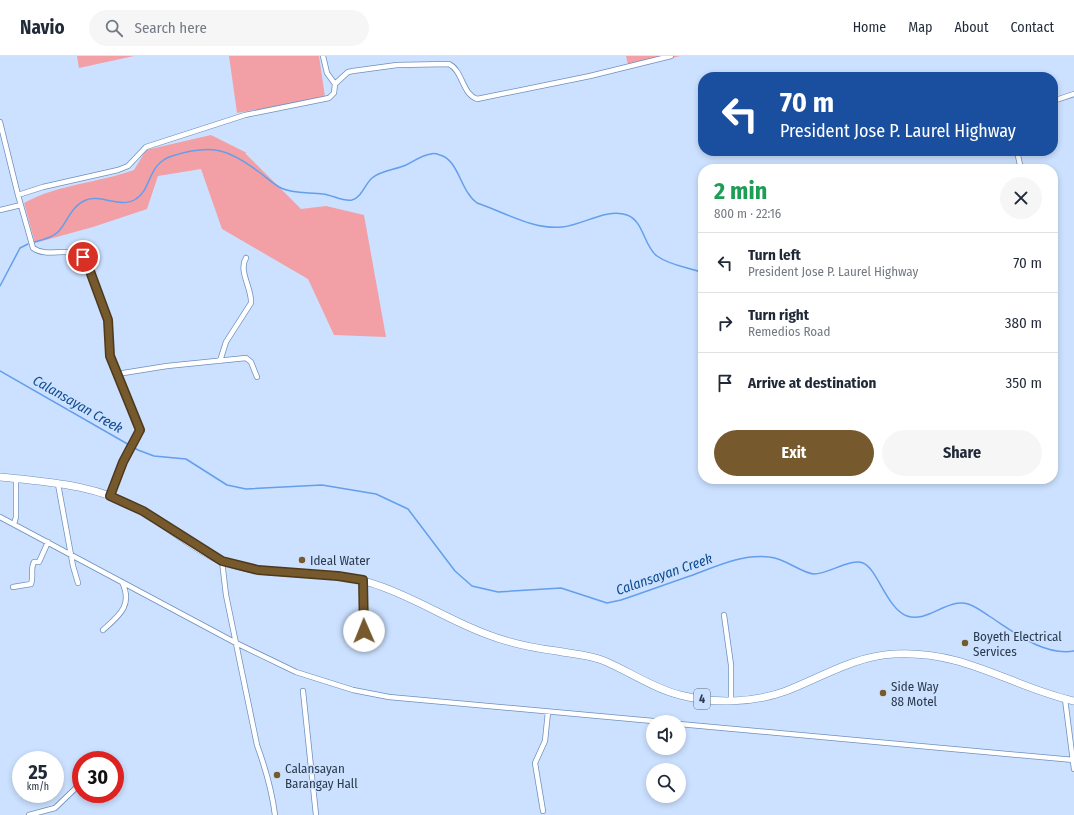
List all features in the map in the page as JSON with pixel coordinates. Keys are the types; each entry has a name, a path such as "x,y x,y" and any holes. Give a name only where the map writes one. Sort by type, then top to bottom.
{"highway":[{"name":"4","path":"0,477 87,489 110,496 143,511 222,561 258,570 338,576 363,580 397,592 486,634 531,647 596,658 650,684 680,696 731,701 776,694 855,662 876,656 907,653 927,654 962,661 1074,701"}],"street":[{"path":"323,56 327,74 335,84"},
{"path":"18,195 42,187 118,170 128,166 146,147 245,115 329,98 334,93 335,84 339,78 348,72 397,65 444,63 452,66 469,94 477,99 590,76 671,56"},
{"path":"1058,99 1074,94"},
{"path":"0,122 33,248 42,252 75,252 83,257 87,263 108,320 110,356 139,426 138,435 123,462 110,496"},
{"path":"0,210 21,205"},
{"path":"220,361 226,342 251,303 251,296 243,266 246,258"},
{"path":"117,374 167,366 246,358 250,360 257,377"},
{"path":"14,524 16,517 16,479"},
{"path":"58,484 78,583"},
{"path":"0,517 236,643 296,672 353,690 389,697 646,720"},
{"path":"13,587 31,584 33,580 32,566 34,562 39,562 42,558 48,542"},
{"path":"222,561 226,595 257,745 262,754 275,815"},
{"path":"363,580 364,631"},
{"path":"103,630 123,610 127,600 127,592 122,582"},
{"path":"724,615 731,665 731,701"},
{"path":"303,691 316,815"},
{"path":"1065,699 1074,769"},
{"path":"543,811 534,764 545,741 548,712"},
{"path":"686,725 1074,760"},
{"path":"29,815 55,808 72,792"}],"shaded area":[{"path":"77,56 134,56 79,68"},
{"path":"229,56 319,56 325,97 237,113"},
{"path":"626,56 680,56 629,69"},
{"path":"211,135 247,153 245,153 301,209 326,206 364,215 386,337 334,335 308,279 222,229 201,169 158,176 147,209 93,227 35,243 24,203 50,192 134,170 146,150"}],"waterway":[{"path":"34,242 56,234 73,210 86,200 98,199 124,203 136,199 145,189 158,165 172,156 186,152 208,149 218,150 228,153 248,164 275,185 286,190 323,194 349,200 352,200 358,196 376,175 406,165 418,158 434,154 446,158 451,163 456,169 471,198 477,203 519,220 540,226 551,227 570,226 603,215 619,213 627,215 633,218 641,228 649,247 657,256 674,264 698,271"},
{"path":"0,286 20,248 28,244"},
{"name":"Calansayan Creek","path":"0,371 138,450 154,456 186,459 227,485 246,489 322,485 376,494 408,509 455,571 472,586 498,592 561,588 607,603 621,600 720,565 749,557 775,558 814,574 826,572 846,564 858,562 868,566 894,605 900,612 907,616 922,616 953,604 968,604 979,609 1019,635 1040,646 1062,652 1074,651"}],"place":[{"name":"Ideal Water","path":"302,560"},
{"name":"Boyeth Electrical Services","path":"965,643"},
{"name":"Side Way 88 Motel","path":"883,693"},
{"name":"Calansayan Barangay Hall","path":"277,775"}],"route":[{"path":"83,257 87,263 108,320 110,356 114,369 140,430 118,472 110,496 127,502 143,511 188,541 222,561 241,567 258,570 338,576 363,580 364,611 362,616 364,631"}]}
